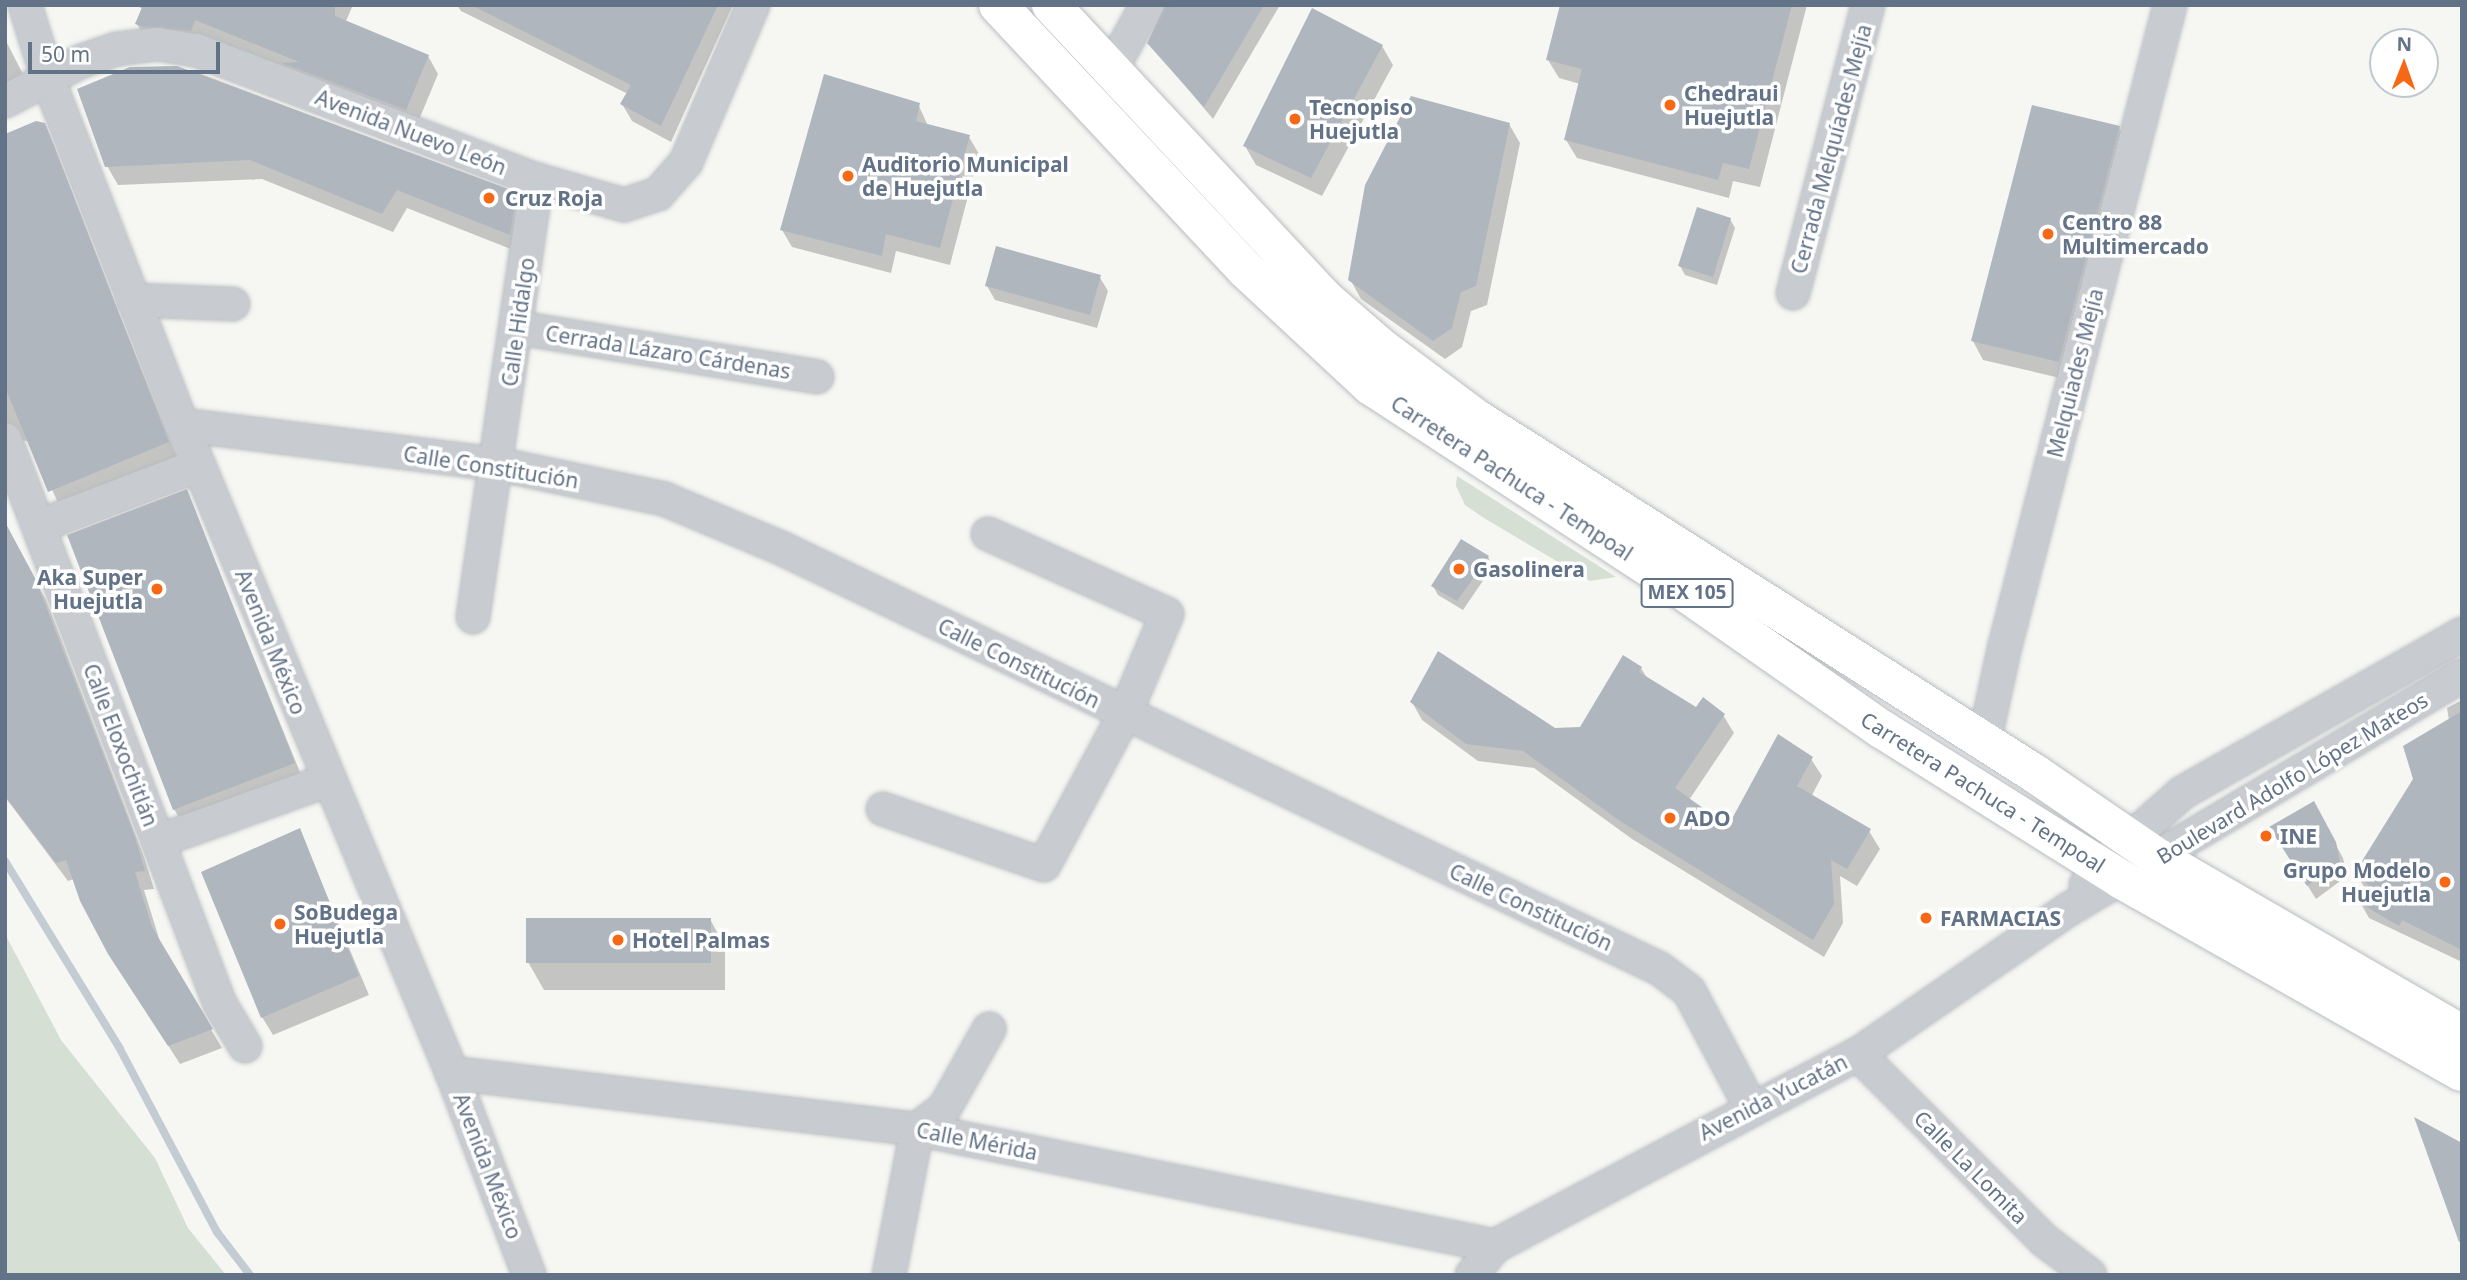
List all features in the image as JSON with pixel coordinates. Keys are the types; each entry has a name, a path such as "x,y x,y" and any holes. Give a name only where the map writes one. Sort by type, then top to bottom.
{"main road":[{"name":"Carretera Pachuca - Tempoal","path":"998,5 1246,270 1371,386 1659,574 1883,730 2111,873 2459,1057"},
{"name":"Carretera Pachuca - Tempoal","path":"1051,5 1112,68 1231,204 1325,299 1382,349 1505,438 1906,695 1984,742 2459,1057"},
{"path":"1883,730 1906,695"}],"street":[{"name":"Avenida México","path":"25,5 48,79 182,425 452,1073 529,1275"},
{"name":"Avenida Nuevo León","path":"5,101 117,49 157,44 196,50 537,180 624,205 659,194 686,162 754,5"},
{"path":"1112,68 1147,5"},
{"name":"Cerrada Melquíades Mejía","path":"1793,293 1868,5"},
{"name":"Melquiades Mejía","path":"1984,742 2005,646 2170,5"},
{"name":"Calle Hidalgo","path":"473,617 519,327 537,180"},
{"path":"133,300 233,304"},
{"name":"Cerrada Lázaro Cárdenas","path":"519,327 817,377"},
{"name":"Calle Constitución","path":"182,425 497,464 664,499 781,548 1660,969 1689,991 1751,1107"},
{"name":"Calle Eloxochitlán","path":"5,439 220,1004 245,1046"},
{"path":"39,526 199,465"},
{"path":"883,809 1044,864 1125,714 1167,614 988,534"},
{"name":"Boulevard Adolfo López Mateos","path":"2146,848 2182,793 2462,634"},
{"name":"Boulevard Adolfo López Mateos","path":"2111,873 2146,848 2373,727 2462,676"},
{"path":"2354,695 2373,727"},
{"path":"158,841 328,780"},
{"name":"Avenida Yucatán","path":"1472,1275 1495,1246 1751,1107 1858,1054 2069,909 2111,873"},
{"path":"888,1275 916,1129 944,1109 989,1029"},
{"name":"Calle La Lomita","path":"1858,1054 2045,1241 2090,1275"},
{"name":"Calle Mérida","path":"452,1073 916,1129 1495,1246"}],"shaded area":[{"path":"1457,476 1616,577 1590,581 1484,518 1465,505 1456,486"},
{"path":"5,934 61,1040 155,1158 188,1228 226,1275 5,1275"}],"building":[{"path":"143,5 335,5 335,16 429,55 406,110 281,63 299,62 195,20 191,31 135,24"},
{"path":"471,5 718,5 661,126 620,104 631,85"},
{"path":"1165,5 1264,5 1204,107 1147,43"},
{"name":"Chedraui Huejutla","path":"1560,5 1792,5 1749,169 1723,163 1718,180 1564,140 1582,69 1546,60"},
{"path":"1312,8 1383,45 1311,178 1243,146"},
{"path":"177,66 517,192 510,235 397,190 382,214 250,160 105,167 77,89 130,67"},
{"name":"Auditorio Municipal de Huejutla","path":"824,74 920,103 916,121 970,135 940,248 886,234 882,256 780,230"},
{"path":"1411,96 1510,123 1476,286 1461,292 1452,328 1433,341 1348,280 1365,185"},
{"name":"Centro 88 Multimercado","path":"2032,105 2120,126 2059,362 1971,341"},
{"path":"36,121 45,123 169,442 48,492 5,387 5,134"},
{"path":"1697,207 1731,218 1713,277 1678,266"},
{"path":"996,246 1101,275 1090,315 985,286"},
{"path":"187,489 295,763 173,810 67,535"},
{"path":"5,522 35,578 135,837 145,871 135,872 152,927 213,1029 168,1046 108,954 80,901 66,860 56,863 5,796"},
{"path":"1461,539 1489,556 1457,601 1431,586"},
{"path":"1438,651 1555,728 1580,727 1623,655 1642,667 1639,672 1696,707 1703,697 1725,714 1675,788 1728,826 1778,734 1813,757 1797,786 1871,829 1847,869 1831,860 1834,904 1813,940 1620,821 1523,751 1466,744 1410,702"},
{"path":"2462,711 2462,950 2402,920 2399,926 2358,902 2369,885 2354,874 2413,779 2403,746"},
{"path":"2314,801 2336,842 2340,862 2307,886 2269,827"},
{"name":"SoBudega Huejutla","path":"300,828 359,976 261,1018 201,872"},
{"name":"Hotel Palmas","path":"526,918 711,918 711,963 526,963"},
{"path":"2414,1117 2462,1143 2462,1241 2459,1242"}],"waterway":[{"path":"5,861 120,1049 217,1232 250,1275"}],"place":[{"name":"Chedraui Huejutla","path":"1670,105"},
{"name":"Tecnopiso Huejutla","path":"1295,119"},
{"name":"Auditorio Municipal de Huejutla","path":"848,176"},
{"name":"Cruz Roja","path":"489,198"},
{"name":"Centro 88 Multimercado","path":"2048,234"},
{"name":"Gasolinera","path":"1459,569"},
{"name":"Aka Super Huejutla","path":"157,589"},
{"name":"ADO","path":"1670,818"},
{"name":"INE","path":"2266,836"},
{"name":"Grupo Modelo Huejutla","path":"2445,882"},
{"name":"FARMACIAS","path":"1926,918"},
{"name":"SoBudega Huejutla","path":"280,924"},
{"name":"Hotel Palmas","path":"618,940"}]}
